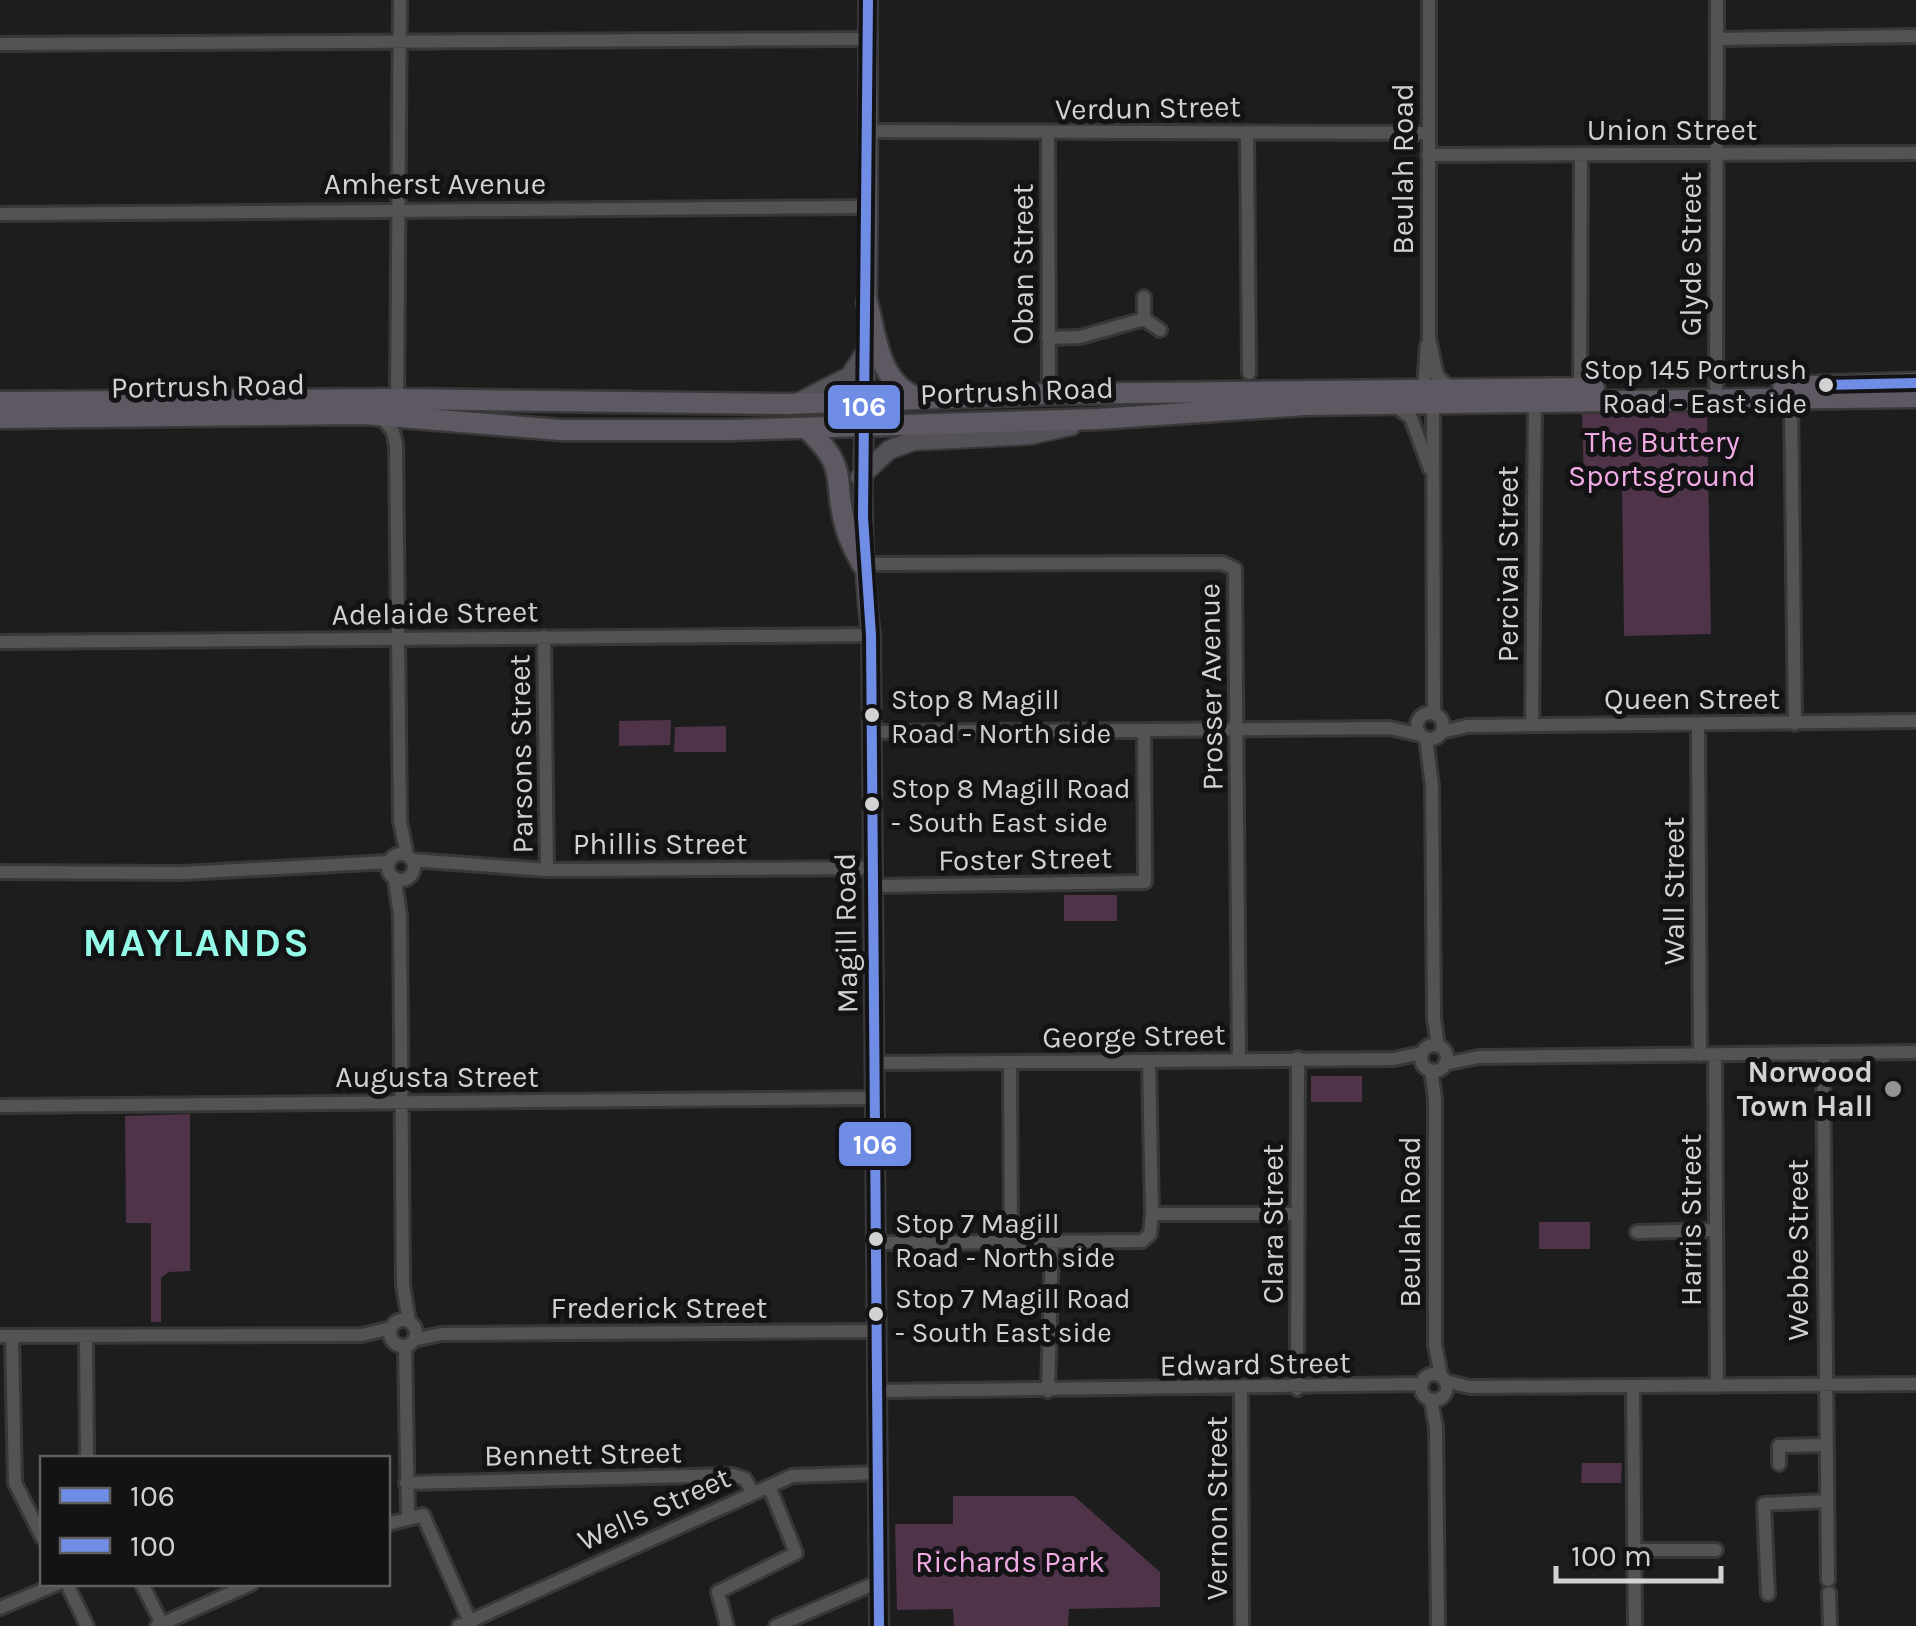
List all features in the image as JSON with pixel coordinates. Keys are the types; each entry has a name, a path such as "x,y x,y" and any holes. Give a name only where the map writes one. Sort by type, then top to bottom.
{"highway":[{"path":"867,302 888,374 902,392 918,398"},
{"name":"Portrush Road","path":"0,418 372,415 444,424 617,431 862,427 1098,419 1305,405 1394,405 1450,388 1916,383"},
{"name":"Portrush Road","path":"0,402 398,399 795,404 1048,394 1302,390 1428,397"},
{"path":"1428,397 1515,397 1531,403 1916,396"},
{"path":"372,415 398,399 411,408 488,426"},
{"path":"806,428 831,451 842,481 845,526 862,564"}],"main road":[{"name":"Magill Road","path":"868,0 869,208 860,477 862,564 871,635 879,1626"},
{"path":"795,404 850,376 866,349"},
{"path":"860,477 889,450 914,440 1030,435 1098,419"}],"street":[{"path":"398,399 400,0"},
{"name":"Beulah Road","path":"1429,0 1428,397 1435,454 1430,469 1430,727 1438,1626"},
{"name":"Glyde Street","path":"1716,388 1717,0"},
{"path":"1716,38 1916,36"},
{"path":"0,44 868,39"},
{"name":"Verdun Street","path":"870,131 1428,133"},
{"path":"1247,132 1249,373"},
{"name":"Oban Street","path":"1048,134 1048,394"},
{"name":"Union Street","path":"1428,156 1916,154"},
{"path":"1580,388 1582,156"},
{"name":"Amherst Avenue","path":"0,214 400,208 869,208"},
{"path":"1144,297 1144,319"},
{"path":"1048,338 1080,337 1144,319"},
{"path":"1144,319 1160,330"},
{"name":"Beulah Road","path":"1429,338 1438,376 1450,388"},
{"path":"1791,400 1796,724"},
{"name":"Percival Street","path":"1531,403 1532,725"},
{"name":"Beulah Road","path":"1394,405 1411,418 1430,469"},
{"path":"372,415 393,432 396,444 408,1516"},
{"path":"396,444 410,430 444,424"},
{"name":"Prosser Avenue","path":"862,564 1227,564 1237,574 1239,1059"},
{"name":"Adelaide Street","path":"0,642 871,635"},
{"name":"Parsons Street","path":"544,638 547,870"},
{"name":"Queen Street","path":"872,732 1916,721"},
{"name":"Wall Street","path":"1698,726 1700,1055"},
{"name":"Foster Street","path":"873,877 1145,882 1144,730"},
{"name":"Phillis Street","path":"2,873 447,865 873,877"},
{"name":"George Street","path":"875,1063 1916,1052"},
{"name":"Webbe Street","path":"1823,1053 1824,1386 1830,1626"},
{"name":"Harris Street","path":"1716,1055 1718,1386"},
{"name":"Clara Street","path":"1297,1389 1298,1058"},
{"path":"1010,1062 1011,1242"},
{"path":"876,1243 1142,1241 1150,1234 1152,1214 1150,1062"},
{"name":"Augusta Street","path":"0,1106 875,1098"},
{"path":"1152,1214 1298,1214"},
{"path":"1637,1232 1716,1230"},
{"path":"1048,1390 1052,1242"},
{"name":"Frederick Street","path":"6,1336 876,1331"},
{"path":"6,1336 15,1483 40,1533"},
{"path":"86,1336 87,1456"},
{"name":"Edward Street","path":"877,1391 1916,1384"},
{"path":"1633,1388 1635,1626"},
{"name":"Vernon Street","path":"1242,1390 1242,1626"},
{"path":"1779,1464 1780,1446 1825,1445"},
{"name":"Wells Street","path":"466,1624 800,1474 878,1473"},
{"name":"Bennett Street","path":"406,1483 733,1475 745,1480 753,1494"},
{"path":"728,1626 718,1606 718,1592 796,1553 769,1486"},
{"path":"1768,1594 1764,1504 1826,1502"},
{"path":"390,1523 423,1515 466,1624"},
{"path":"1634,1550 1716,1550"},
{"path":"776,1626 878,1582"},
{"path":"0,1608 53,1586"},
{"path":"68,1586 87,1626"},
{"path":"143,1586 161,1625 247,1586"}],"green space":[{"name":"The Buttery Sportsground","path":"1707,412 1711,634 1624,636 1622,483 1584,483 1582,414"},
{"path":"671,720 670,745 619,746 619,721"},
{"path":"726,726 726,752 674,752 675,727"},
{"path":"1064,895 1117,895 1117,921 1064,921"},
{"path":"1311,1076 1362,1076 1362,1102 1311,1102"},
{"path":"190,1114 190,1271 169,1272 161,1278 161,1322 151,1322 151,1223 126,1223 125,1116"},
{"path":"1539,1222 1590,1222 1590,1249 1539,1249"},
{"path":"1582,1463 1622,1463 1621,1483 1581,1483"},
{"name":"Richards Park","path":"953,1496 1074,1496 1160,1572 1160,1607 1069,1609 1068,1626 954,1626 953,1609 897,1610 895,1524 953,1524"}],"transit line":[{"name":"106","path":"868,0 863,517 871,635 879,1626"},
{"name":"100","path":"1825,385 1916,383"}],"place":[{"name":"Stop 145 Portrush Road - East side","path":"1826,385"},
{"name":"Stop 8 Magill Road - North side","path":"872,715"},
{"name":"Stop 8 Magill Road - South East side","path":"872,804"},
{"name":"Norwood Town Hall","path":"1893,1089"},
{"name":"Stop 7 Magill Road - North side","path":"876,1239"},
{"name":"Stop 7 Magill Road - South East side","path":"876,1314"}],"district":[{"name":"MAYLANDS","path":"197,942"}]}
